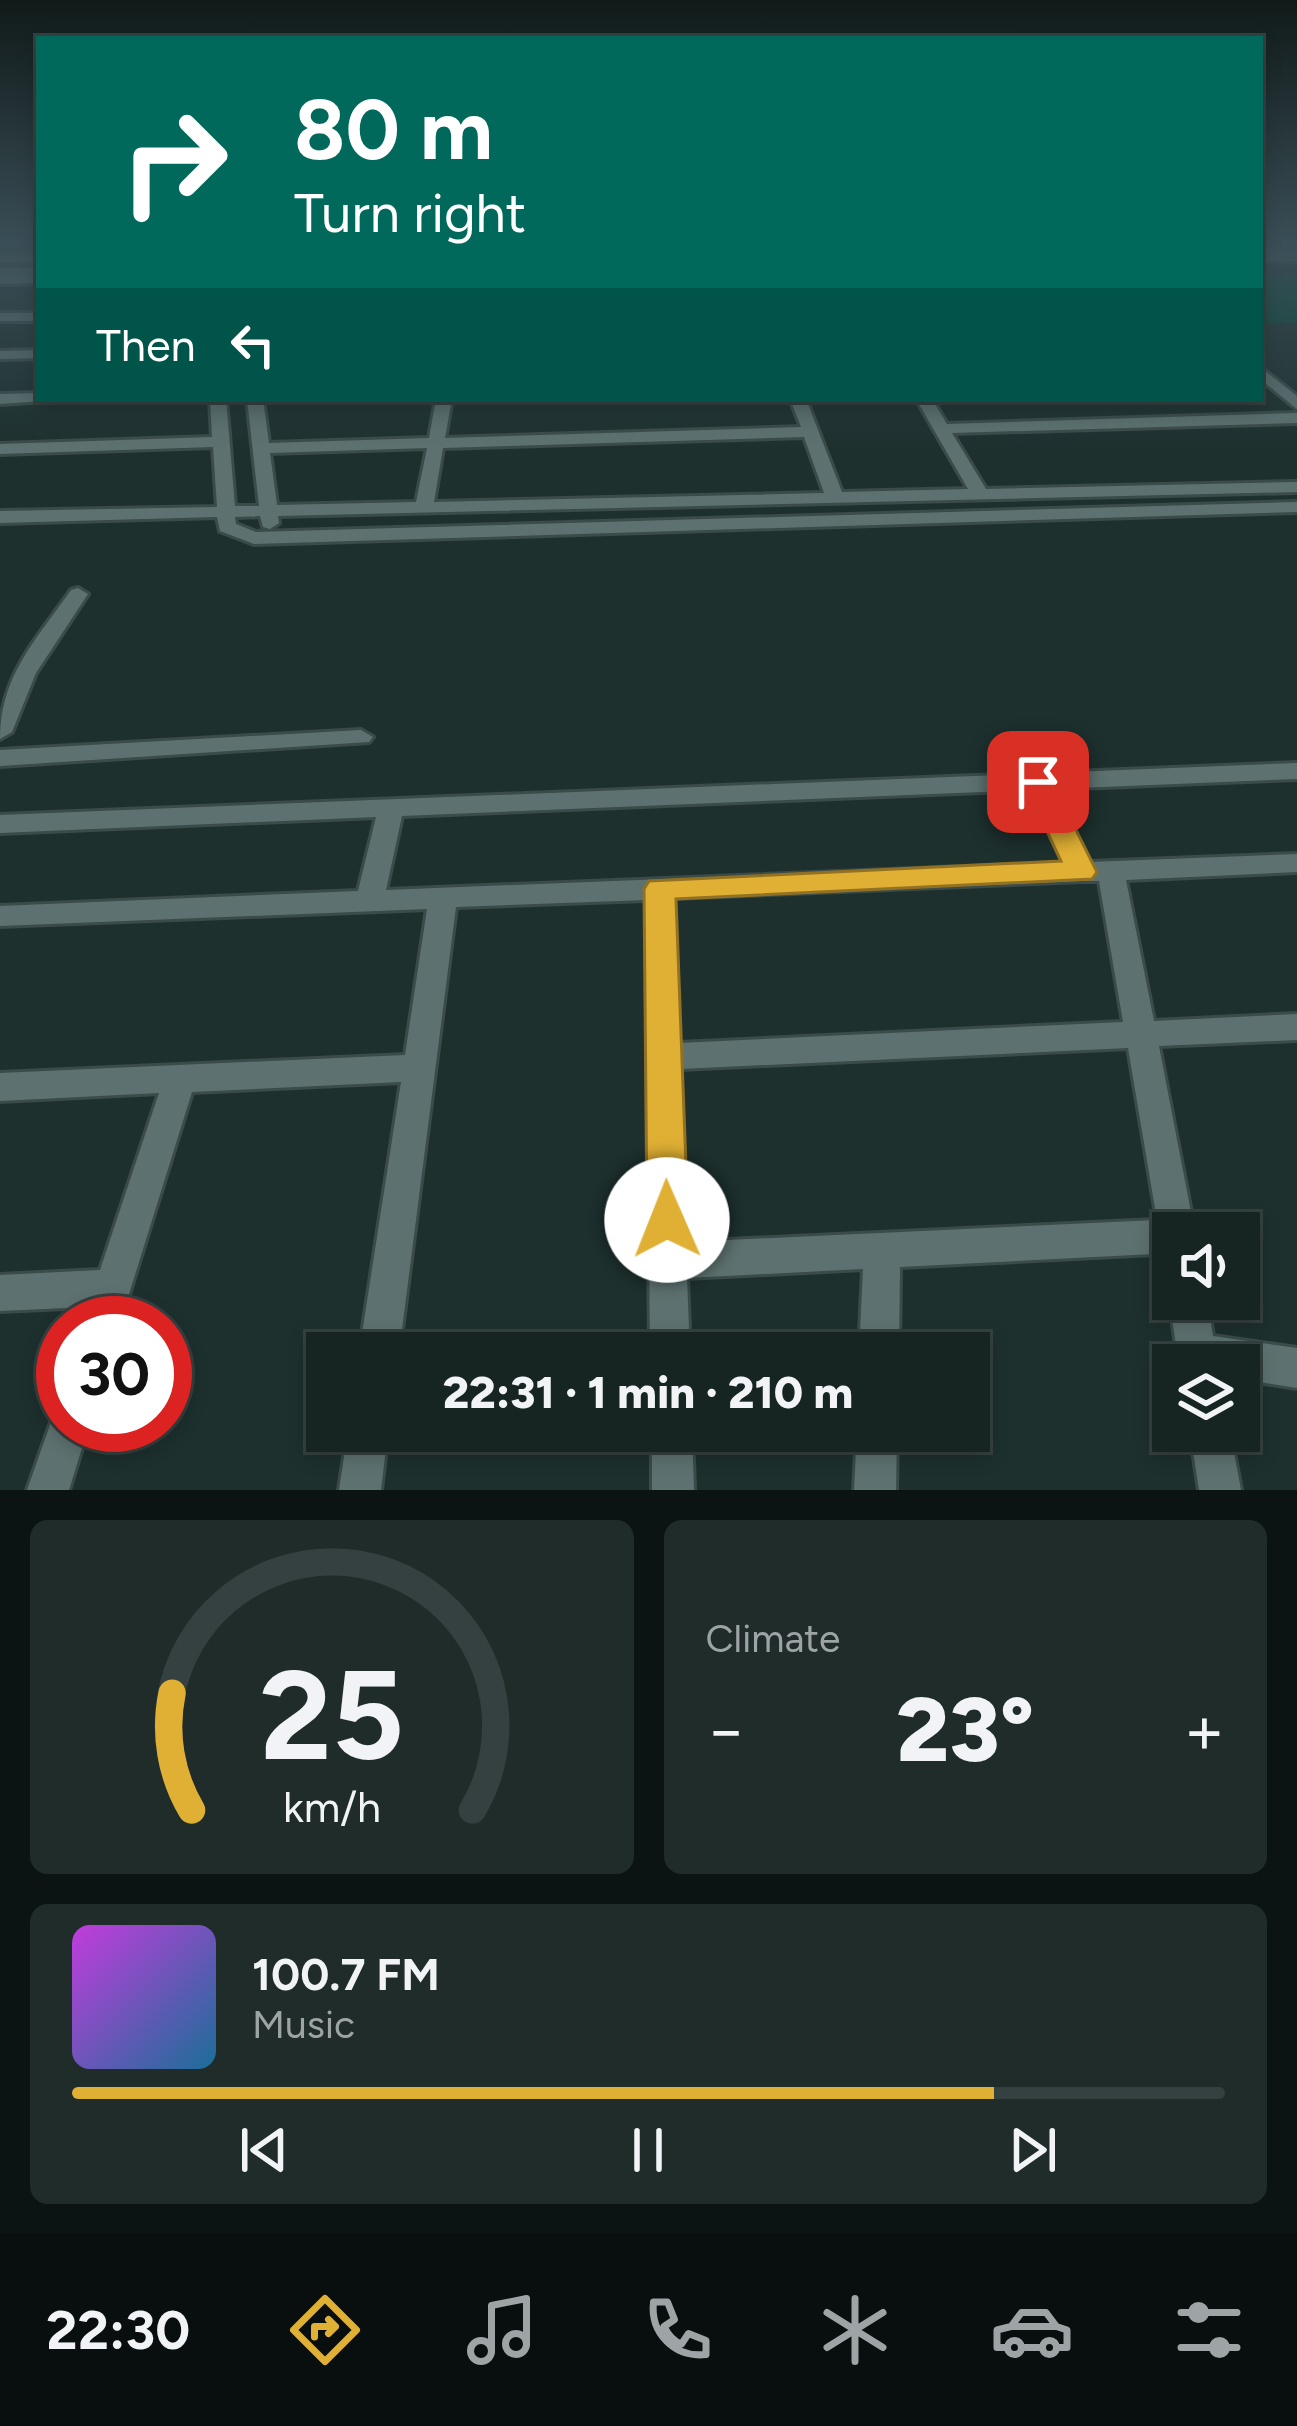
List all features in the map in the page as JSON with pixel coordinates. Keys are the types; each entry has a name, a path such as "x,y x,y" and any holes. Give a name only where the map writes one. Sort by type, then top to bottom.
{"street":[{"path":"0,317 36,316"},
{"path":"0,356 36,354"},
{"path":"1263,373 1297,404"},
{"path":"0,399 36,398"},
{"path":"218,402 227,527 238,535 271,538 1297,507"},
{"path":"255,402 271,538"},
{"path":"424,508 443,402"},
{"path":"799,402 836,500"},
{"path":"926,402 981,496"},
{"path":"940,429 1297,418"},
{"path":"261,448 810,432"},
{"path":"0,449 221,442"},
{"path":"0,517 1297,487"},
{"path":"0,732 25,673 78,594"},
{"path":"0,758 362,737"},
{"path":"0,824 1297,771"},
{"path":"1038,782 1096,871 1141,1035 1171,1212"},
{"path":"370,901 391,808"},
{"path":"3,922 370,901 1297,863"},
{"path":"660,889 670,1332"},
{"path":"382,1332 443,898"},
{"path":"664,1057 1297,1028"},
{"path":"0,1087 419,1068"},
{"path":"109,1296 180,1079"},
{"path":"668,1261 1152,1235"},
{"path":"880,1332 882,1251"},
{"path":"0,1293 36,1297"},
{"path":"1260,1365 1297,1368"},
{"path":"48,1490 60,1452"},
{"path":"360,1490 365,1452"},
{"path":"672,1452 673,1490"},
{"path":"875,1490 876,1452"},
{"path":"1214,1452 1220,1490"}],"building":[{"path":"1263,311 1297,311 1297,323 1263,323"}],"route":[{"path":"667,1220 660,889 1081,872 1038,782"}]}
